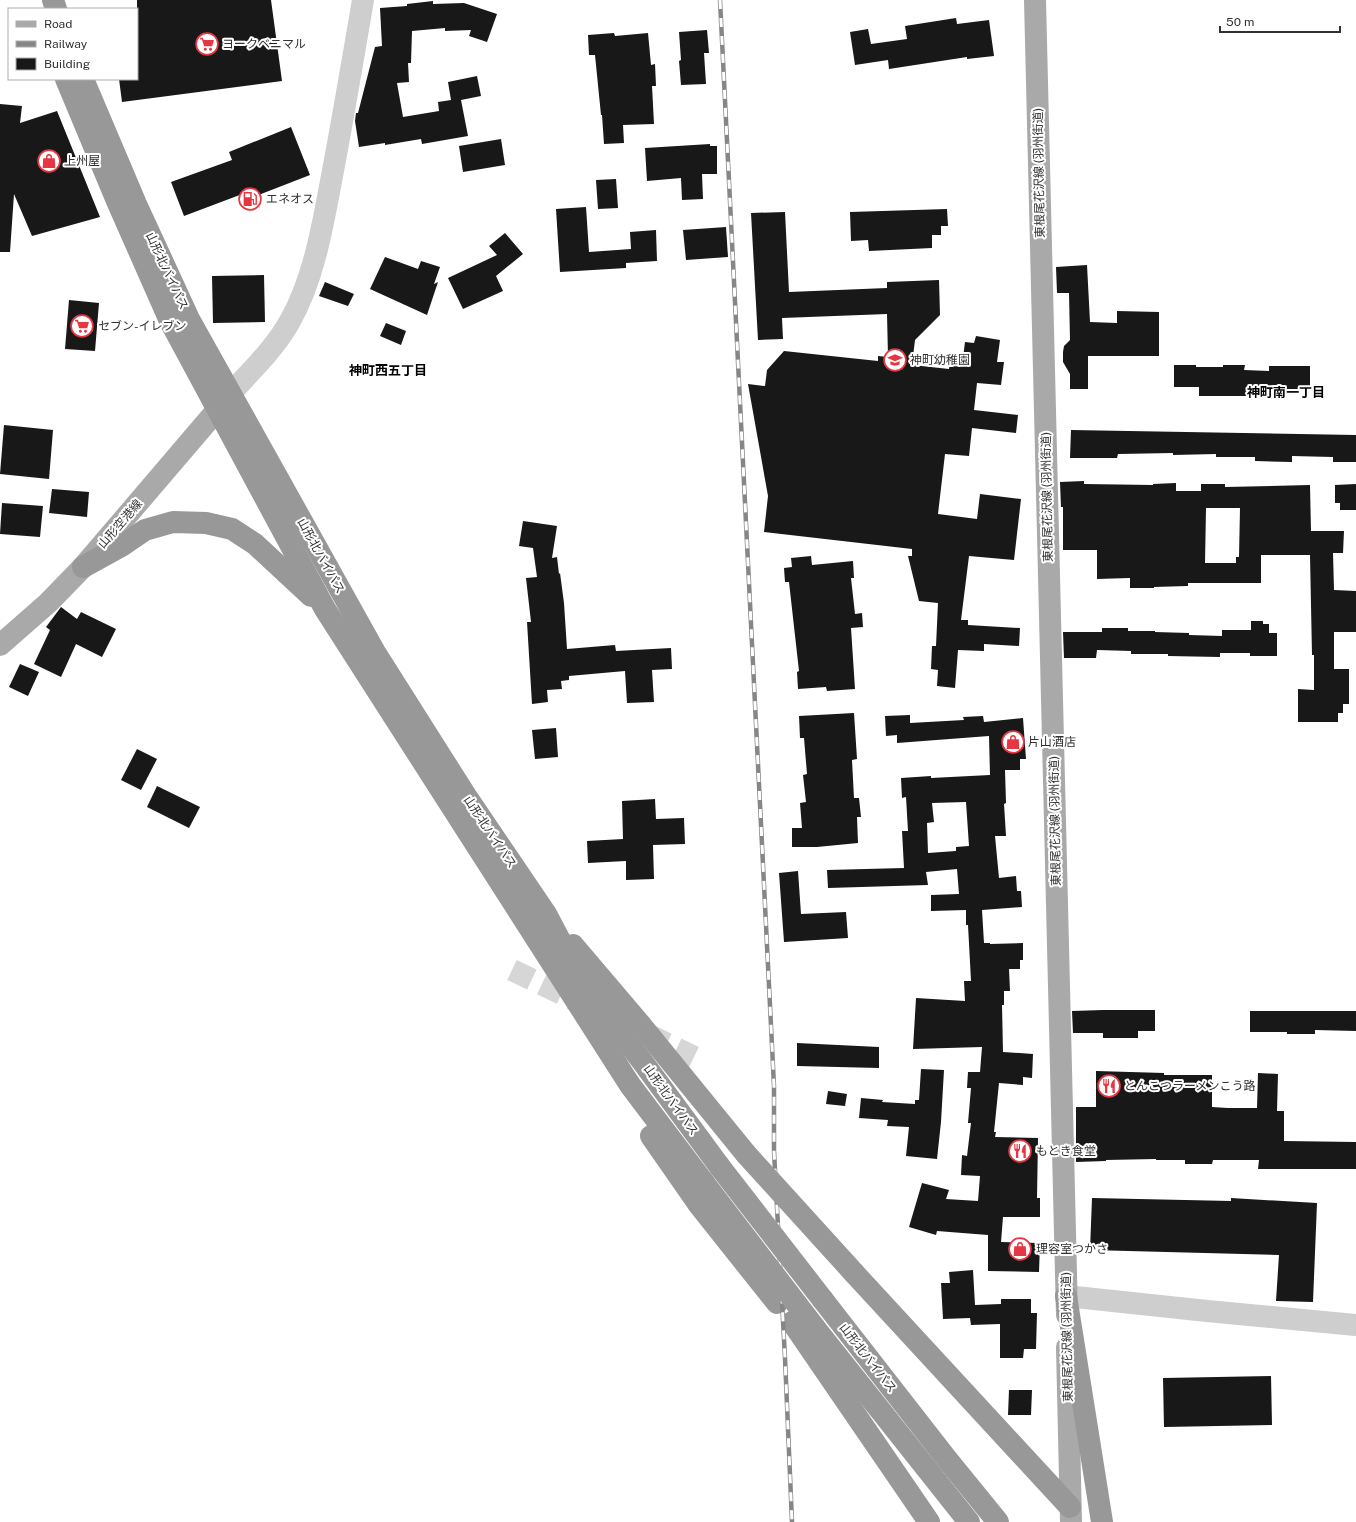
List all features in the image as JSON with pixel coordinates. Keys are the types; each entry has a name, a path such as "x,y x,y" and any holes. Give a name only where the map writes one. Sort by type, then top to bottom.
{"highway":[{"name":"山形北バイパス","path":"66,80 117,201 170,321 224,402 376,654 466,796 630,1085 816,1328 969,1522"},
{"name":"山形北バイパス","path":"83,80 136,204 189,319 224,402 325,609 537,920 584,986 642,1061 720,1167 946,1458 998,1522"},
{"path":"84,567 123,545 145,530 173,522 206,523 232,529 255,544 325,609"},
{"path":"537,920 641,1025 746,1154 1070,1515"},
{"path":"537,920 591,1051 699,1205 792,1322 929,1522"},
{"path":"1066,1296 1102,1522"}],"main road":[{"name":"東根尾花沢線 (羽州街道)","path":"1035,0 1070,1515"},
{"name":"山形空港線","path":"0,645 48,603 84,567 224,402"}],"street":[{"path":"224,402 272,347 290,322 311,268 321,233 345,110 363,0"},
{"path":"1066,1296 1356,1325"}],"building":[{"name":"ヨークベニマル","path":"137,0 271,0 282,81 122,102 119,80 138,80"},
{"path":"433,1 433,4 464,3 497,14 487,42 469,36 471,30 445,31 445,28 412,31 411,63 408,63 409,82 397,83 403,117 439,111 438,102 451,100 448,82 477,76 481,96 461,100 468,136 422,144 421,139 385,145 385,143 359,147 355,121 356,113 358,113 375,47 382,46 380,8 407,6 407,4"},
{"path":"956,18 957,24 989,20 994,56 967,59 967,57 889,69 888,60 855,65 850,32 868,29 871,44 907,39 905,26"},
{"path":"707,30 709,53 704,53 706,84 681,85 679,32"},
{"path":"614,33 615,36 648,33 651,65 655,64 656,86 652,86 654,124 623,125 624,143 604,144 595,55 589,55 588,35"},
{"name":"上州屋","path":"0,104 22,106 20,123 57,111 100,217 32,236 14,194 10,252 0,252"},
{"path":"291,127 310,175 248,199 245,193 184,216 171,182 232,160 229,152"},
{"path":"501,139 505,165 463,172 459,146"},
{"path":"710,144 710,146 717,146 717,174 702,174 703,199 682,200 681,178 647,181 645,148"},
{"path":"616,179 618,208 598,209 596,180"},
{"path":"586,207 589,252 631,249 630,232 656,230 657,261 626,263 626,268 560,272 556,209"},
{"path":"947,209 948,226 941,226 941,235 932,235 932,248 869,251 868,240 851,241 850,212"},
{"path":"785,212 789,292 887,288 887,282 939,280 940,315 915,340 912,365 949,369 950,356 963,358 965,342 974,343 976,336 1000,340 997,362 1004,362 1001,385 977,383 974,410 1018,415 1016,433 972,428 969,456 945,454 938,514 977,519 980,494 1021,499 1014,560 969,556 961,620 968,620 968,625 1020,628 1019,646 984,644 984,651 958,650 955,688 937,686 938,670 931,669 932,646 936,646 938,603 919,601 908,556 912,556 912,549 764,532 768,496 748,384 765,386 767,370 784,351 878,361 878,356 888,357 887,314 782,318 783,339 758,340 751,213"},
{"path":"726,227 728,257 686,260 683,230"},
{"path":"505,233 523,254 496,276 503,291 463,309 448,278 497,255 489,246"},
{"path":"385,257 418,269 421,261 440,267 434,284 438,282 427,315 370,289"},
{"path":"1087,265 1090,322 1117,323 1117,311 1159,312 1159,356 1088,356 1088,389 1070,389 1070,374 1063,362 1064,346 1070,340 1069,293 1057,293 1056,267"},
{"path":"264,275 265,322 213,323 212,276"},
{"path":"325,282 354,294 348,306 319,296"},
{"name":"セブン-イレブン","path":"69,300 99,303 95,351 65,349"},
{"path":"386,323 406,331 401,345 380,336"},
{"path":"1174,365 1223,367 1223,365 1245,365 1244,370 1269,371 1269,366 1310,366 1310,390 1264,390 1263,396 1199,396 1199,387 1174,387"},
{"path":"4,425 53,430 49,479 0,474"},
{"path":"1071,430 1356,435 1356,462 1333,462 1333,457 1292,456 1292,462 1255,461 1255,457 1216,457 1216,454 1173,455 1173,453 1118,454 1117,458 1070,458"},
{"path":"1084,481 1084,484 1153,485 1176,483 1176,491 1201,491 1201,484 1225,484 1225,487 1310,485 1311,531 1344,531 1343,553 1333,553 1334,590 1356,591 1356,632 1334,632 1334,669 1349,669 1349,704 1343,704 1343,713 1338,713 1338,722 1298,722 1298,689 1314,690 1310,555 1261,555 1261,583 1188,583 1188,586 1130,588 1130,578 1097,579 1097,550 1063,550 1063,507 1061,507 1060,482","holes":["1206,508 1240,508 1239,557 1236,557 1236,563 1205,563"]},
{"path":"1356,484 1356,510 1340,510 1340,503 1335,503 1335,485"},
{"path":"52,489 89,492 87,517 49,513"},
{"path":"2,503 43,506 40,537 0,534"},
{"path":"523,521 557,526 552,558 557,557 559,574 560,573 564,603 567,649 615,645 616,651 671,648 672,669 652,670 654,702 627,703 625,671 569,676 569,680 561,681 562,689 547,690 548,702 532,704 527,622 531,622 526,578 537,577 533,548 519,546"},
{"path":"811,556 812,565 853,561 854,578 851,578 855,614 862,613 863,627 851,628 855,689 827,691 826,687 798,689 797,672 799,671 789,582 785,582 784,568 792,567 791,558"},
{"path":"61,607 77,619 81,612 116,629 102,657 76,644 61,677 34,664 50,630 46,627"},
{"path":"1251,621 1263,621 1263,624 1269,624 1269,633 1277,633 1277,656 1250,656 1250,653 1220,653 1220,657 1168,656 1168,654 1131,654 1131,651 1097,650 1096,658 1064,658 1063,632 1102,632 1102,628 1128,628 1128,631 1155,631 1189,633 1189,635 1222,636 1222,630 1251,630"},
{"path":"20,664 39,672 28,696 9,687"},
{"path":"854,713 857,759 852,760 854,798 859,798 861,817 857,817 858,843 817,847 792,847 792,828 802,828 800,803 806,802 803,775 807,774 804,738 800,738 799,716"},
{"path":"910,715 910,723 964,720 963,717 983,716 984,722 1023,718 1026,759 1020,759 1020,770 1005,770 1006,803 1004,804 1006,836 995,836 999,878 1016,876 1017,891 1021,891 1022,907 982,910 984,943 1023,943 1023,960 1020,960 1020,969 1009,969 1010,991 1004,991 1004,1005 1002,1005 1003,1052 1033,1054 1032,1078 1023,1077 1023,1085 999,1083 994,1132 996,1132 995,1137 1038,1138 1037,1198 1040,1198 1040,1217 1003,1217 1001,1242 1040,1243 1039,1272 988,1271 988,1235 937,1231 936,1235 909,1227 922,1183 949,1190 946,1199 978,1201 980,1176 961,1175 962,1155 967,1156 971,1123 968,1123 971,1088 967,1088 968,1072 980,1072 982,1047 913,1049 916,998 965,1001 964,981 971,981 966,910 931,911 931,895 959,894 957,869 926,872 928,885 828,888 827,870 904,868 902,831 908,831 906,797 902,798 901,778 990,775 989,736 897,743 897,735 886,736 885,716","holes":["966,802 969,846 956,847 956,851 928,853 927,823 934,822 932,803"]},
{"path":"556,728 558,757 535,759 532,730"},
{"path":"137,749 157,759 141,790 121,780"},
{"path":"157,786 200,807 189,828 147,807"},
{"path":"655,799 656,819 684,818 685,844 653,845 654,879 626,880 626,861 588,863 587,841 623,839 622,801"},
{"path":"798,871 801,914 846,912 848,938 784,942 779,873"},
{"path":"1155,1010 1155,1031 1138,1031 1138,1038 1103,1038 1103,1033 1073,1033 1072,1011"},
{"path":"1250,1011 1356,1011 1356,1031 1315,1030 1315,1034 1250,1032"},
{"path":"797,1043 879,1047 879,1068 797,1066"},
{"path":"921,1069 944,1070 937,1159 906,1156 909,1127 887,1126 888,1120 859,1118 861,1098 883,1100 882,1102 915,1104 915,1100 919,1100"},
{"path":"1096,1071 1164,1073 1164,1075 1212,1075 1212,1107 1228,1108 1257,1108 1258,1073 1278,1074 1277,1111 1284,1111 1284,1141 1356,1142 1356,1169 1258,1169 1259,1160 1213,1160 1212,1164 1185,1164 1185,1160 1156,1159 1076,1162 1076,1107 1096,1107"},
{"path":"828,1091 847,1094 845,1106 826,1104"},
{"path":"1092,1198 1231,1201 1231,1198 1317,1203 1313,1302 1276,1301 1279,1255 1090,1250"},
{"path":"973,1270 975,1305 1001,1304 1001,1299 1031,1299 1031,1313 1037,1313 1036,1349 1024,1349 1023,1358 1000,1358 1000,1324 971,1325 970,1318 943,1319 941,1283 950,1283 949,1272"},
{"path":"1271,1376 1272,1425 1164,1427 1163,1378"},
{"path":"1009,1390 1032,1390 1031,1415 1008,1415"}],"tunnel":[{"path":"512,970 583,1004"},
{"path":"647,1034 694,1057"}],"railway":[{"path":"720,0 774,1086 774,1151 792,1522"}],"place":[{"name":"ヨークベニマル","path":"207,44"},
{"name":"上州屋","path":"49,161"},
{"name":"エネオス","path":"250,199"},
{"name":"セブン-イレブン","path":"82,326"},
{"name":"神町幼稚園","path":"895,360"},
{"name":"片山酒店","path":"1013,742"},
{"name":"とんこつラーメンこう路","path":"1109,1086"},
{"name":"もとき食堂","path":"1020,1151"},
{"name":"理容室つかさ","path":"1020,1249"}],"district":[{"name":"神町西五丁目","path":"388,370"},
{"name":"神町南一丁目","path":"1286,392"}]}
